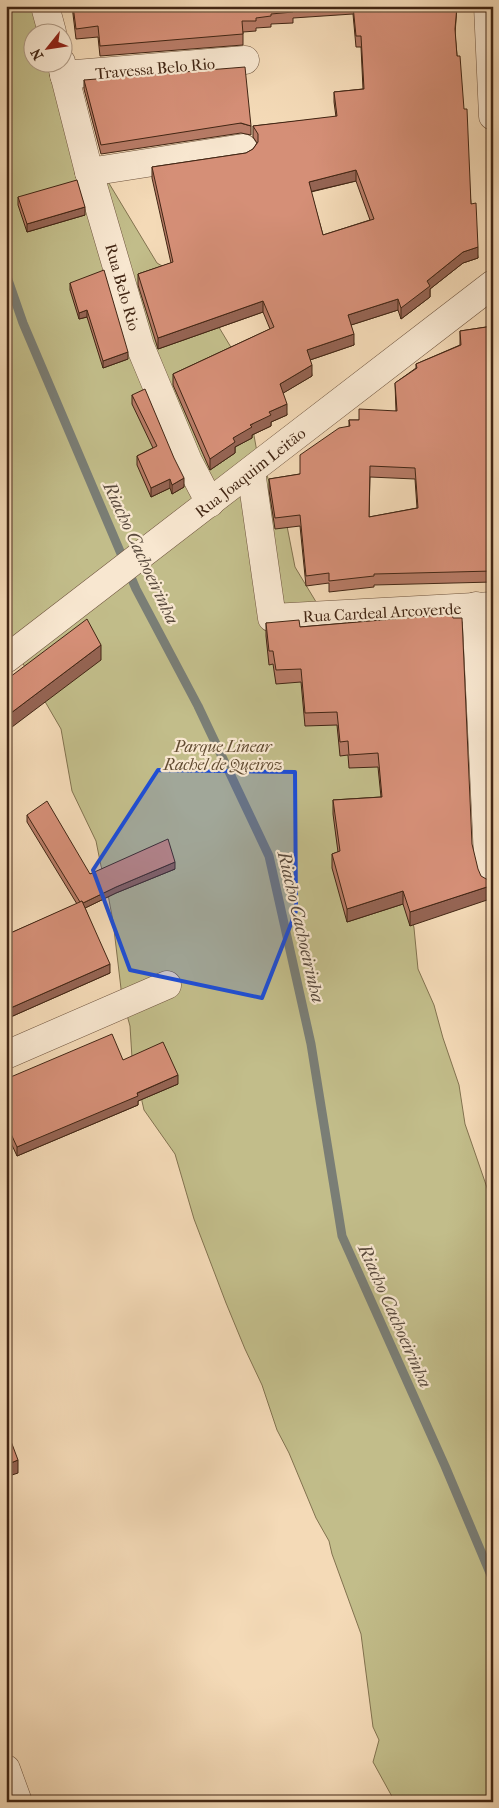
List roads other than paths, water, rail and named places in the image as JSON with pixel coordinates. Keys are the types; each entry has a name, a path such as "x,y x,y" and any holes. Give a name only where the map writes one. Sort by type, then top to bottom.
{"street":[{"path":"45,6 49,22"},
{"path":"488,6 493,116"},
{"name":"Travessa Belo Rio","path":"72,69 245,60"},
{"name":"Rua Belo Rio","path":"63,72 89,172 140,346 188,461 210,503"},
{"path":"89,172 243,148"},
{"name":"Rua Joaquim Leitão","path":"6,659 493,284"},
{"name":"Rua Cardeal Arcoverde","path":"251,471 272,618 484,606"},
{"path":"484,606 488,857 493,879"},
{"path":"6,1055 167,985"},
{"path":"6,1769 18,1802"}],"waterway":[{"name":"Riacho Cachoeirinha","path":"6,274 23,323 136,589 198,706 269,856 311,1044 342,1236 445,1466 493,1580"}],"park label":[{"name":"Parque Linear Rachel de Queiroz","path":"223,755"}]}
